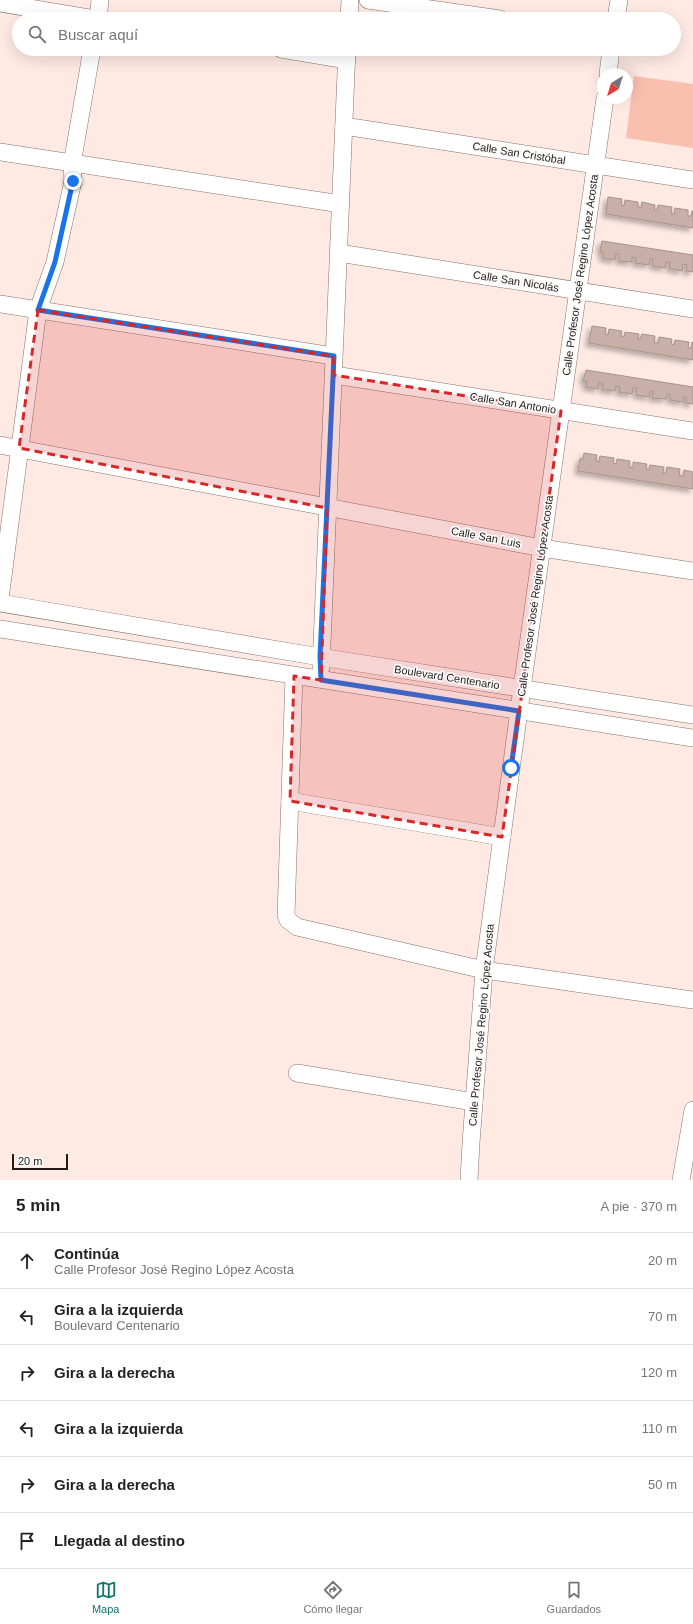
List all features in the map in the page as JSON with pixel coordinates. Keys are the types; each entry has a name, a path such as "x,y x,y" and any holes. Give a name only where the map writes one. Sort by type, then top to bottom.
{"street":[{"path":"97,12 100,0"},
{"path":"349,12 350,0"},
{"path":"368,0 451,12"},
{"path":"617,12 619,0"},
{"path":"0,3 54,12"},
{"path":"0,599 38,310 55,262 73,181 72,164 91,56"},
{"path":"321,680 320,657 334,375 347,56"},
{"path":"609,68 611,56"},
{"name":"Calle Profesor José Regino López Acosta","path":"469,1180 484,970 604,104"},
{"name":"Calle San Cristóbal","path":"344,126 693,180"},
{"path":"0,152 341,204"},
{"name":"Calle San Nicolás","path":"339,253 693,309"},
{"path":"0,304 334,356"},
{"name":"Calle San Antonio","path":"334,375 693,431"},
{"name":"Calle San Luis","path":"0,445 542,548 693,571"},
{"name":"Boulevard Centenario","path":"0,603 320,657 693,715"},
{"name":"Boulevard Centenario","path":"0,629 693,738"},
{"path":"294,676 286,915 292,924 297,927 484,970 693,1000"},
{"path":"290,801 502,837"},
{"path":"297,1073 474,1102"},
{"path":"681,1180 693,1110"}],"highlighted area":[{"path":"38,310 333,356 334,375 561,411 502,837 290,801 294,676 321,680 327,508 19,448"}],"shaded area":[{"path":"634,76 693,84 693,148 626,138 630,104 633,104"}],"building":[{"path":"608,197 622,199 621,205 624,206 625,200 638,202 638,207 641,208 642,202 655,205 654,210 657,210 658,205 672,207 671,214 674,214 675,208 688,210 688,216 691,216 693,211 693,228 606,214"},
{"path":"602,241 693,255 693,272 686,271 687,265 683,264 682,271 669,268 670,262 666,262 665,268 653,266 653,259 650,259 649,265 635,263 636,258 632,257 632,262 619,261 619,254 616,254 615,260 603,258 603,252 600,251"},
{"path":"592,326 606,328 605,334 608,335 609,329 622,331 621,336 624,337 625,332 639,334 638,339 640,339 642,334 655,336 654,343 658,343 659,337 672,339 671,344 674,345 675,340 689,342 688,348 691,348 692,342 693,360 589,343"},
{"path":"586,370 693,387 693,404 686,403 686,397 684,397 683,402 670,400 670,394 667,394 666,399 652,398 653,391 650,391 649,397 636,395 637,388 633,388 632,394 619,392 620,387 616,386 615,391 602,389 603,383 599,383 598,389 586,387 587,381 583,381"},
{"path":"584,453 597,455 596,461 599,462 600,456 614,458 613,463 616,464 617,459 630,461 629,467 633,468 633,462 647,464 646,469 649,470 650,465 664,467 663,473 666,473 667,467 680,469 679,476 683,476 684,470 693,472 693,489 578,471 580,459 583,459"}],"route":[{"path":"73,181 55,262 38,310 334,356 320,657 321,680 519,711 511,768"}]}
